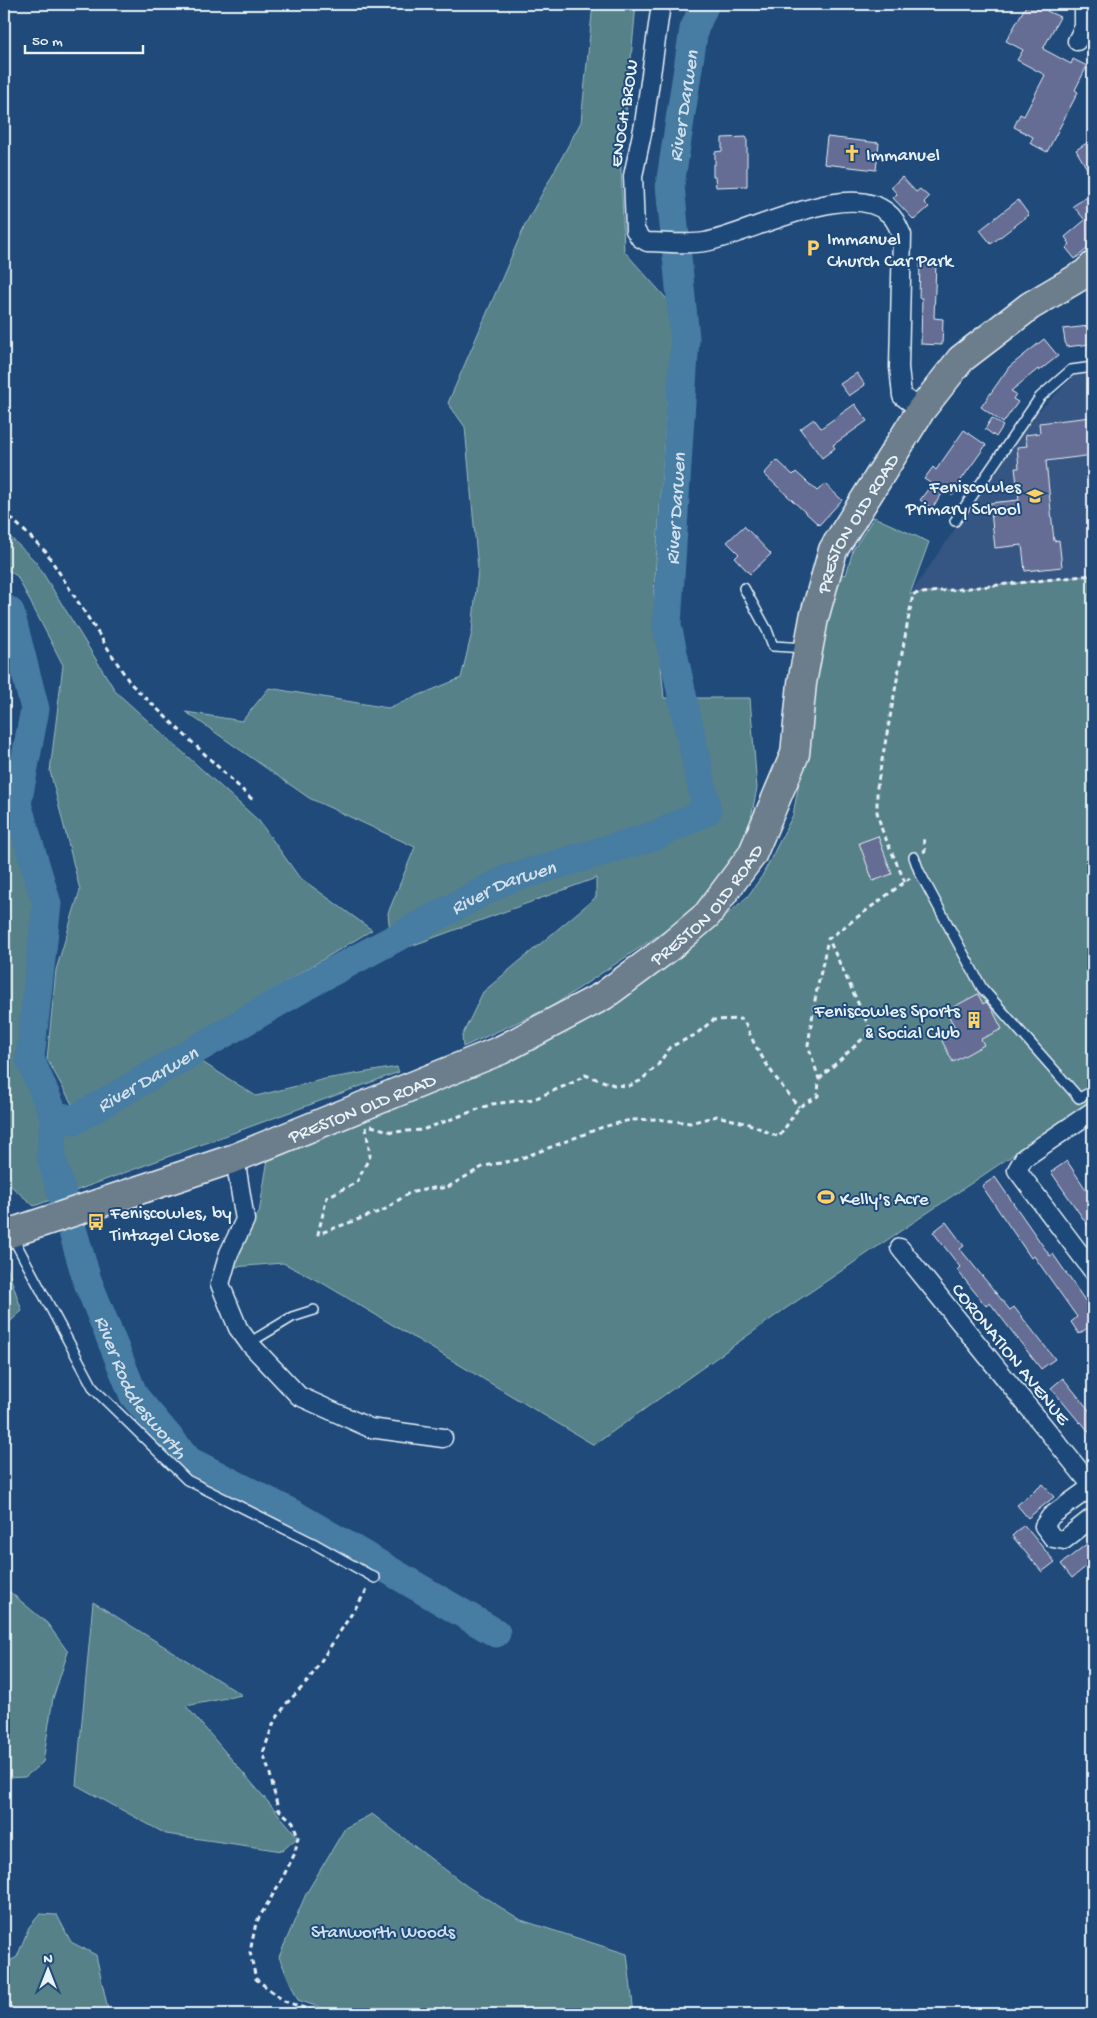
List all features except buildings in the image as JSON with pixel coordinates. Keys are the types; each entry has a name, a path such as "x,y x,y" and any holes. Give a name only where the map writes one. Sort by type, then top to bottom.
{"main road":[{"name":"PRESTON OLD ROAD","path":"7,1234 235,1158 501,1050 603,996 668,948 707,915 752,855 794,754 802,683 814,618 833,550 921,410 961,359 1030,306 1091,276"}],"street":[{"name":"ENOCH BROW","path":"661,4 644,124 633,176 641,236 705,242 781,217 835,202 866,203 888,212 894,218 902,235 899,368 902,396 921,410"},
{"path":"1077,41 1084,27 1084,4"},
{"path":"1093,1111 1024,1158 1017,1170 1093,1270"},
{"path":"235,1158 245,1220 229,1253 220,1284 238,1328 249,1343 299,1396 370,1428 443,1438"},
{"name":"CORONATION AVENUE","path":"900,1248 1088,1481 1093,1484"},
{"path":"1093,1490 1087,1490 1051,1516 1044,1526 1053,1538 1064,1540 1093,1517"}],"lane":[{"path":"955,521 1040,397 1071,370 1093,367"},
{"path":"744,588 767,630 773,646 809,648"},
{"path":"914,857 919,872 982,988 1079,1098 1093,1092"},
{"path":"7,1234 94,1389 186,1480 313,1543 375,1578"},
{"path":"249,1343 292,1317 314,1310"}],"path":[{"path":"4,511 46,552 130,683 255,802"},
{"path":"905,882 879,821 877,787 913,594 1093,575"},
{"path":"799,1106 786,1093 753,1042 750,1031 743,1019 714,1020 695,1035 670,1047 658,1065 640,1081 629,1086 614,1085 585,1075 574,1082 534,1099 492,1104 422,1130 393,1132 366,1125 370,1156 357,1182 328,1196 318,1234 384,1210 409,1193 433,1188 446,1188 484,1166 516,1160 602,1127 630,1120 657,1119 690,1123 717,1116 749,1124 779,1137 799,1106 818,1096 819,1079 808,1045 816,994 828,939 919,872"},
{"path":"819,1079 871,1031 828,939"},
{"path":"322,2014 284,2001 256,1979 250,1952 256,1923 292,1860 298,1837 293,1822 278,1809 263,1754 274,1722 287,1703 308,1682 375,1578"}],"shaded area":[{"name":"Feniscowles Primary School","path":"1093,373 1093,574 910,594 1031,419 1074,376"}],"green space":[{"path":"593,4 636,4 621,168 624,251 674,307 654,592 664,698 750,698 757,788 744,853 696,910 551,1007 463,1047 462,1036 483,992 596,897 596,878 392,953 388,913 415,847 309,798 186,712 242,721 269,688 388,708 461,678 472,632 478,569 465,427 448,403 525,225 581,122"},
{"path":"874,517 929,542 910,594 1093,575 1093,1101 785,1309 594,1445 324,1284 283,1263 234,1267 230,1252 259,1213 268,1159 577,1027 627,996 686,951 748,896 762,876 793,815 808,734 816,669 841,574 846,575 853,550"},
{"path":"4,531 36,562 116,692 259,821 299,877 372,930 90,1099 73,1106 47,1059 56,970 80,890 50,771 63,665 17,576 4,568"},
{"path":"4,768 13,821 37,897 41,957 20,1069 51,1124 70,1127 199,1060 256,1096 325,1079 397,1067 399,1072 34,1206 4,1180"},
{"path":"4,1258 22,1311 4,1327"},
{"path":"4,1587 47,1623 68,1652 53,1698 43,1762 25,1777 4,1778"},
{"path":"93,1602 242,1695 186,1706 298,1837 282,1851 166,1834 76,1785"},
{"name":"Stanworth Woods","path":"372,1814 468,1887 521,1920 627,1954 634,2014 340,2014 298,2000 279,1957 306,1894 345,1828"},
{"path":"40,1914 57,1915 71,1942 96,1955 109,2014 4,2014 4,1964 17,1957 29,1927"}],"waterway":[{"name":"River Darwen","path":"4,608 10,612 35,709 17,804 47,904 30,1059 54,1115 74,1120 322,977 505,880 657,835 707,811 667,625 685,338 670,185 694,29 705,4"},
{"name":"River Roddlesworth","path":"54,1115 51,1156 87,1280 134,1396 189,1461 295,1515 496,1633"}],"place":[{"name":"Immanuel","path":"852,153"},
{"name":"Immanuel Church Car Park","path":"813,248"},
{"name":"Feniscowles Primary School","path":"1035,496"},
{"name":"Feniscowles Sports & Social Club","path":"974,1020"},
{"name":"Kelly's Acre","path":"826,1197"},
{"name":"Feniscowles, by Tintagel Close","path":"96,1222"}]}
